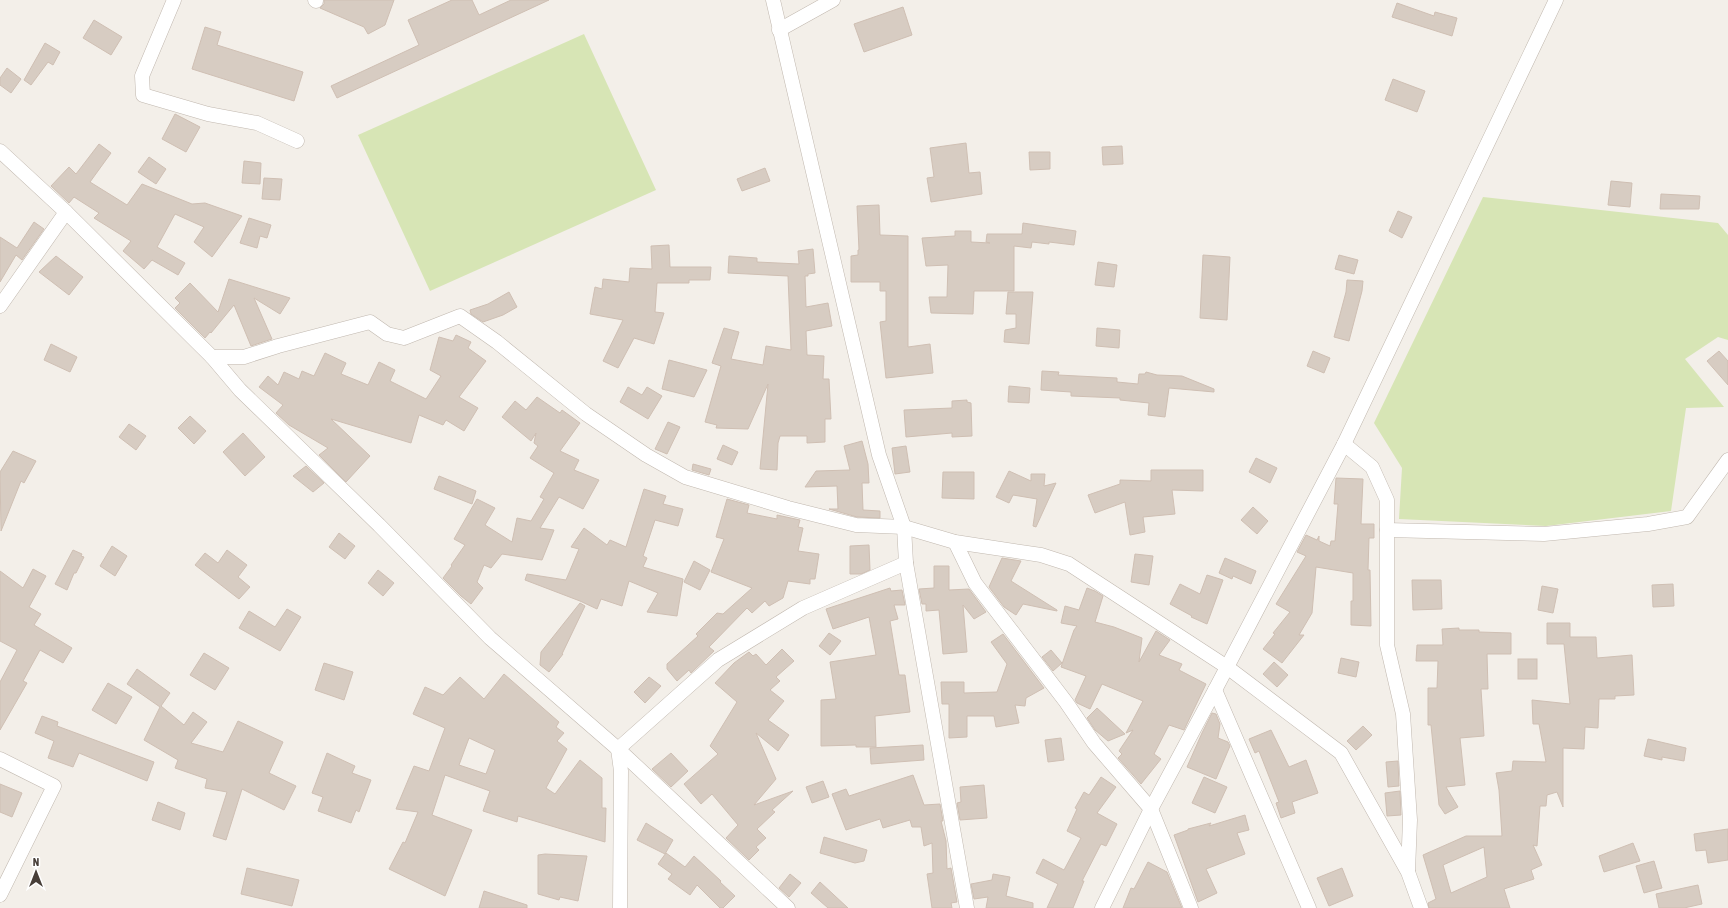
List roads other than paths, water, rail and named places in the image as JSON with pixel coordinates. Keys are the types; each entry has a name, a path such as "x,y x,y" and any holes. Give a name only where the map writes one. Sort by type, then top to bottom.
{"street":[{"path":"174,0 142,76 143,96 208,114 257,123 297,141"},
{"path":"773,0 879,455 904,527 906,563 968,908"},
{"path":"779,30 832,0"},
{"path":"1102,908 1150,809 1215,690 1344,444 1556,0"},
{"path":"0,152 66,212 212,357 240,390 379,525 490,638 618,750 788,908"},
{"path":"0,306 66,212"},
{"path":"212,357 244,357 278,346 370,322 387,334 404,338 460,316 497,342 586,414 646,455 685,477 788,508 856,525 904,527 955,542 1040,555 1069,564 1226,667 1341,753 1408,872 1421,908"},
{"path":"1344,444 1372,467 1387,500 1387,645 1403,714 1410,820 1408,872"},
{"path":"1387,530 1544,534 1648,524 1686,517 1728,460"},
{"path":"955,542 975,583 1066,702 1094,743 1150,809 1191,908"},
{"path":"618,750 718,660 803,608 906,563"},
{"path":"1215,690 1309,908"},
{"path":"618,750 620,771 620,908"},
{"path":"0,759 54,786 0,895"}]}
